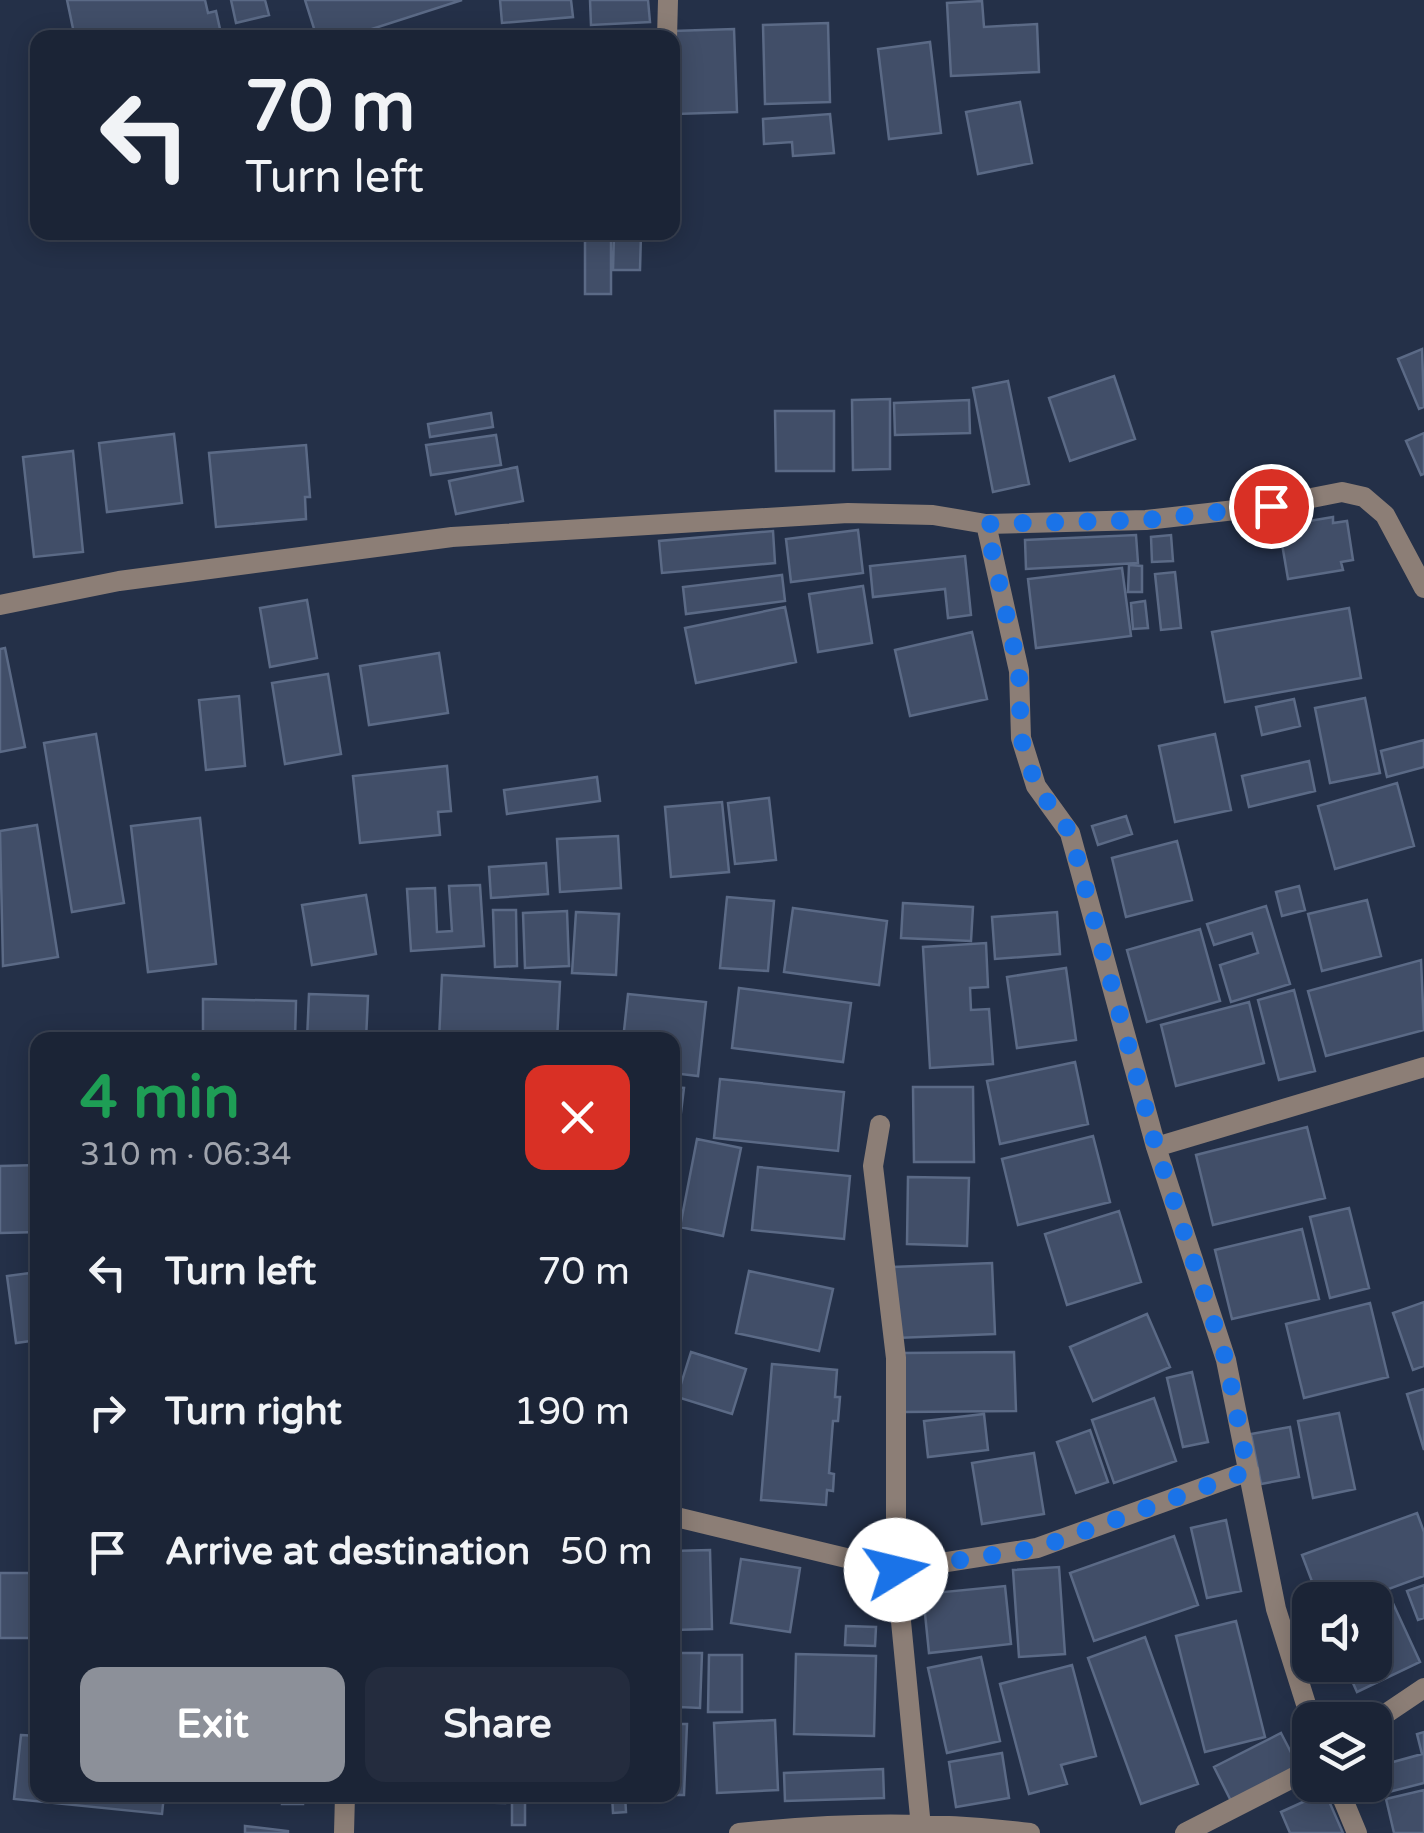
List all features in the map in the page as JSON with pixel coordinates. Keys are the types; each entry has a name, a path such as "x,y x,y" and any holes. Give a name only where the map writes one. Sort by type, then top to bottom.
{"street":[{"path":"667,30 668,0"},
{"path":"0,605 119,581 452,536 848,513 933,514 986,524 1146,520 1271,506 1342,492 1364,497 1385,515 1424,588"},
{"path":"986,524 1019,671 1021,738 1036,786 1070,832 1156,1147 1226,1360 1276,1609 1306,1702"},
{"path":"1156,1147 1424,1066"},
{"path":"880,1125 873,1166 896,1358 896,1570 921,1826"},
{"path":"680,1518 896,1570 1038,1548 1248,1471"},
{"path":"1392,1710 1424,1688"},
{"path":"1184,1833 1292,1777"},
{"path":"344,1833 345,1802"},
{"path":"1344,1802 1356,1833"},
{"path":"738,1833 921,1826 1030,1833"}],"building":[{"path":"67,0 205,0 208,13 216,11 220,30 73,30"},
{"path":"231,0 265,0 269,15 236,23"},
{"path":"305,0 462,0 369,30 314,30"},
{"path":"500,0 571,0 573,17 502,23"},
{"path":"590,0 648,0 650,22 591,25"},
{"path":"982,1 984,27 1037,24 1039,72 951,76 947,3"},
{"path":"828,23 830,102 765,104 763,25"},
{"path":"734,29 737,112 680,114 680,31"},
{"path":"930,42 941,133 889,139 878,49"},
{"path":"1020,102 1032,163 978,174 966,112"},
{"path":"830,114 834,153 793,156 792,142 764,144 763,119"},
{"path":"585,240 611,240 611,294 585,294"},
{"path":"614,240 641,240 640,270 613,270"},
{"path":"1422,349 1424,407 1419,409 1398,359"},
{"path":"1114,376 1135,439 1070,461 1049,398"},
{"path":"1008,381 1029,484 993,492 973,388"},
{"path":"890,399 890,469 853,470 852,400"},
{"path":"969,400 970,433 895,435 894,403"},
{"path":"775,411 834,411 834,471 776,471"},
{"path":"491,413 493,427 430,437 428,424"},
{"path":"1424,433 1424,474 1421,475 1406,441"},
{"path":"174,434 182,503 107,512 99,443"},
{"path":"496,435 501,465 431,475 426,445"},
{"path":"306,445 310,497 305,497 306,519 216,527 209,453"},
{"path":"73,451 83,552 34,557 23,457"},
{"path":"517,467 523,501 456,514 449,481"},
{"path":"1333,517 1333,523 1347,521 1353,560 1341,562 1343,570 1288,579 1279,526"},
{"path":"858,530 863,573 791,582 786,539"},
{"path":"773,531 775,563 662,573 659,541"},
{"path":"1136,535 1138,563 1026,569 1025,540"},
{"path":"1171,535 1173,561 1152,562 1151,537"},
{"path":"965,556 971,615 948,618 945,589 873,597 870,566"},
{"path":"1129,565 1142,566 1142,592 1128,592"},
{"path":"1122,568 1131,636 1036,648 1028,579"},
{"path":"1175,572 1181,628 1161,630 1155,574"},
{"path":"782,575 785,601 686,614 683,587"},
{"path":"863,586 872,643 818,652 809,594"},
{"path":"307,600 317,658 270,667 260,608"},
{"path":"1145,601 1148,628 1133,629 1131,603"},
{"path":"785,607 796,662 696,683 685,628"},
{"path":"1349,608 1361,678 1225,702 1212,632"},
{"path":"972,632 987,699 910,716 895,650"},
{"path":"5,648 25,747 0,752 0,649"},
{"path":"439,653 448,713 369,725 360,666"},
{"path":"328,674 341,754 285,764 272,683"},
{"path":"239,696 245,766 206,770 199,700"},
{"path":"1365,698 1380,773 1330,783 1315,708"},
{"path":"1294,699 1300,726 1262,735 1256,707"},
{"path":"96,734 124,903 72,912 44,743"},
{"path":"1215,734 1231,810 1175,822 1159,746"},
{"path":"1424,740 1424,767 1387,777 1381,751"},
{"path":"1309,761 1315,791 1249,807 1242,776"},
{"path":"447,766 451,811 438,812 440,835 360,843 353,776"},
{"path":"597,777 600,801 507,814 504,790"},
{"path":"1397,783 1414,846 1335,869 1318,806"},
{"path":"769,798 776,860 735,864 728,803"},
{"path":"722,802 729,872 671,877 665,807"},
{"path":"1126,816 1132,834 1098,845 1092,826"},
{"path":"200,818 216,964 148,972 131,826"},
{"path":"37,825 58,957 3,966 0,831"},
{"path":"618,836 621,888 560,892 557,839"},
{"path":"1177,841 1192,900 1126,917 1112,858"},
{"path":"546,863 548,894 491,898 489,867"},
{"path":"480,885 484,946 411,951 407,889 435,888 437,932 452,931 449,886"},
{"path":"1299,886 1305,910 1282,916 1276,892"},
{"path":"366,895 376,954 312,965 302,905"},
{"path":"727,897 774,901 768,971 720,968"},
{"path":"1367,900 1381,956 1322,971 1308,914"},
{"path":"903,903 973,907 971,941 901,938"},
{"path":"1266,906 1290,984 1231,1002 1220,965 1258,953 1252,933 1214,945 1207,924"},
{"path":"793,908 887,921 879,985 784,972"},
{"path":"493,910 516,910 517,966 495,967"},
{"path":"567,911 569,966 525,968 523,913"},
{"path":"576,912 619,914 616,975 572,973"},
{"path":"1057,912 1060,954 995,959 992,917"},
{"path":"1200,929 1220,1001 1147,1022 1127,950"},
{"path":"986,943 988,987 970,988 971,1010 989,1009 993,1064 930,1068 923,947"},
{"path":"1421,960 1424,1030 1326,1056 1308,991"},
{"path":"1066,968 1076,1040 1017,1048 1007,977"},
{"path":"442,975 560,982 557,1032 439,1032"},
{"path":"739,988 851,1003 843,1062 732,1048"},
{"path":"1294,990 1315,1071 1279,1080 1258,1000"},
{"path":"309,994 368,996 366,1032 307,1032"},
{"path":"628,994 706,1002 698,1076 680,1074 680,1032 624,1032"},
{"path":"203,999 296,1001 295,1032 203,1032"},
{"path":"1249,1002 1264,1063 1176,1086 1161,1025"},
{"path":"1075,1062 1088,1124 1000,1144 987,1081"},
{"path":"720,1079 844,1092 838,1151 714,1138"},
{"path":"913,1087 973,1087 974,1162 914,1162"},
{"path":"680,1088 684,1088 680,1120"},
{"path":"1307,1127 1325,1198 1213,1225 1196,1155"},
{"path":"1093,1136 1110,1202 1018,1225 1002,1159"},
{"path":"697,1139 741,1148 723,1236 680,1227"},
{"path":"30,1165 30,1232 0,1233 0,1166"},
{"path":"758,1167 850,1176 844,1239 752,1230"},
{"path":"908,1177 969,1178 967,1246 907,1244"},
{"path":"1349,1208 1369,1288 1330,1298 1310,1217"},
{"path":"1119,1211 1141,1282 1067,1305 1045,1234"},
{"path":"1302,1229 1319,1299 1232,1319 1215,1250"},
{"path":"992,1263 995,1334 896,1338 893,1267"},
{"path":"749,1271 833,1289 819,1351 736,1333"},
{"path":"30,1273 30,1341 16,1343 7,1276"},
{"path":"1424,1302 1424,1366 1413,1370 1393,1313"},
{"path":"1370,1303 1388,1377 1304,1398 1286,1324"},
{"path":"1147,1314 1170,1367 1093,1401 1070,1347"},
{"path":"691,1352 746,1369 732,1414 680,1398"},
{"path":"1014,1352 1016,1411 904,1412 902,1353"},
{"path":"772,1364 837,1370 835,1397 840,1397 838,1421 833,1421 829,1473 834,1474 833,1491 827,1490 826,1505 761,1500"},
{"path":"1192,1372 1208,1442 1183,1447 1167,1378"},
{"path":"1424,1389 1424,1450 1407,1394"},
{"path":"1154,1398 1176,1461 1114,1483 1092,1420"},
{"path":"1339,1413 1355,1489 1313,1498 1298,1421"},
{"path":"984,1414 988,1450 928,1457 924,1421"},
{"path":"1290,1427 1299,1477 1261,1484 1251,1434"},
{"path":"1090,1430 1108,1482 1076,1493 1057,1442"},
{"path":"1034,1453 1044,1514 982,1524 972,1463"},
{"path":"1417,1513 1424,1532 1424,1576 1392,1588 1392,1582 1312,1582 1302,1555"},
{"path":"1226,1520 1241,1591 1207,1598 1191,1528"},
{"path":"1174,1536 1198,1605 1094,1641 1070,1573"},
{"path":"710,1550 712,1629 680,1630 680,1551"},
{"path":"741,1559 800,1568 790,1632 731,1623"},
{"path":"1059,1567 1065,1654 1019,1657 1013,1570"},
{"path":"0,1573 30,1573 30,1638 0,1638"},
{"path":"1424,1585 1424,1618 1418,1620 1407,1591"},
{"path":"1005,1586 1011,1644 929,1653 923,1594"},
{"path":"1392,1601 1420,1662 1392,1675"},
{"path":"1236,1621 1265,1737 1205,1752 1176,1636"},
{"path":"846,1626 876,1627 875,1646 845,1645"},
{"path":"1145,1637 1198,1784 1141,1804 1088,1658"},
{"path":"680,1653 702,1653 700,1708 680,1707"},
{"path":"796,1654 876,1656 874,1736 794,1734"},
{"path":"709,1655 742,1655 742,1712 708,1712"},
{"path":"981,1657 1000,1741 947,1753 928,1668"},
{"path":"1072,1665 1096,1756 1061,1765 1067,1784 1029,1794 1000,1684"},
{"path":"1353,1682 1378,1682 1357,1692"},
{"path":"775,1720 778,1790 717,1793 714,1723"},
{"path":"680,1724 687,1724 684,1795 680,1795"},
{"path":"1424,1732 1424,1783 1392,1791 1392,1762 1422,1754 1417,1734"},
{"path":"1281,1733 1292,1754 1292,1769 1231,1801 1214,1767"},
{"path":"21,1735 30,1736 30,1801 14,1799"},
{"path":"1002,1753 1009,1798 956,1807 949,1762"},
{"path":"883,1769 884,1798 785,1801 784,1773"},
{"path":"1424,1790 1424,1833 1394,1833 1387,1802 1392,1802 1392,1798"},
{"path":"44,1802 163,1802 162,1814"},
{"path":"512,1802 525,1802 525,1825 512,1825"},
{"path":"612,1802 625,1802 626,1812 613,1813"},
{"path":"1303,1802 1329,1802 1343,1833 1290,1833 1281,1812"},
{"path":"245,1826 288,1831 288,1833 245,1833"}],"route":[{"path":"896,1570 1038,1548 1248,1471 1226,1360 1156,1147 1070,832 1036,786 1021,738 1019,671 986,524 1146,520 1271,506"}]}
